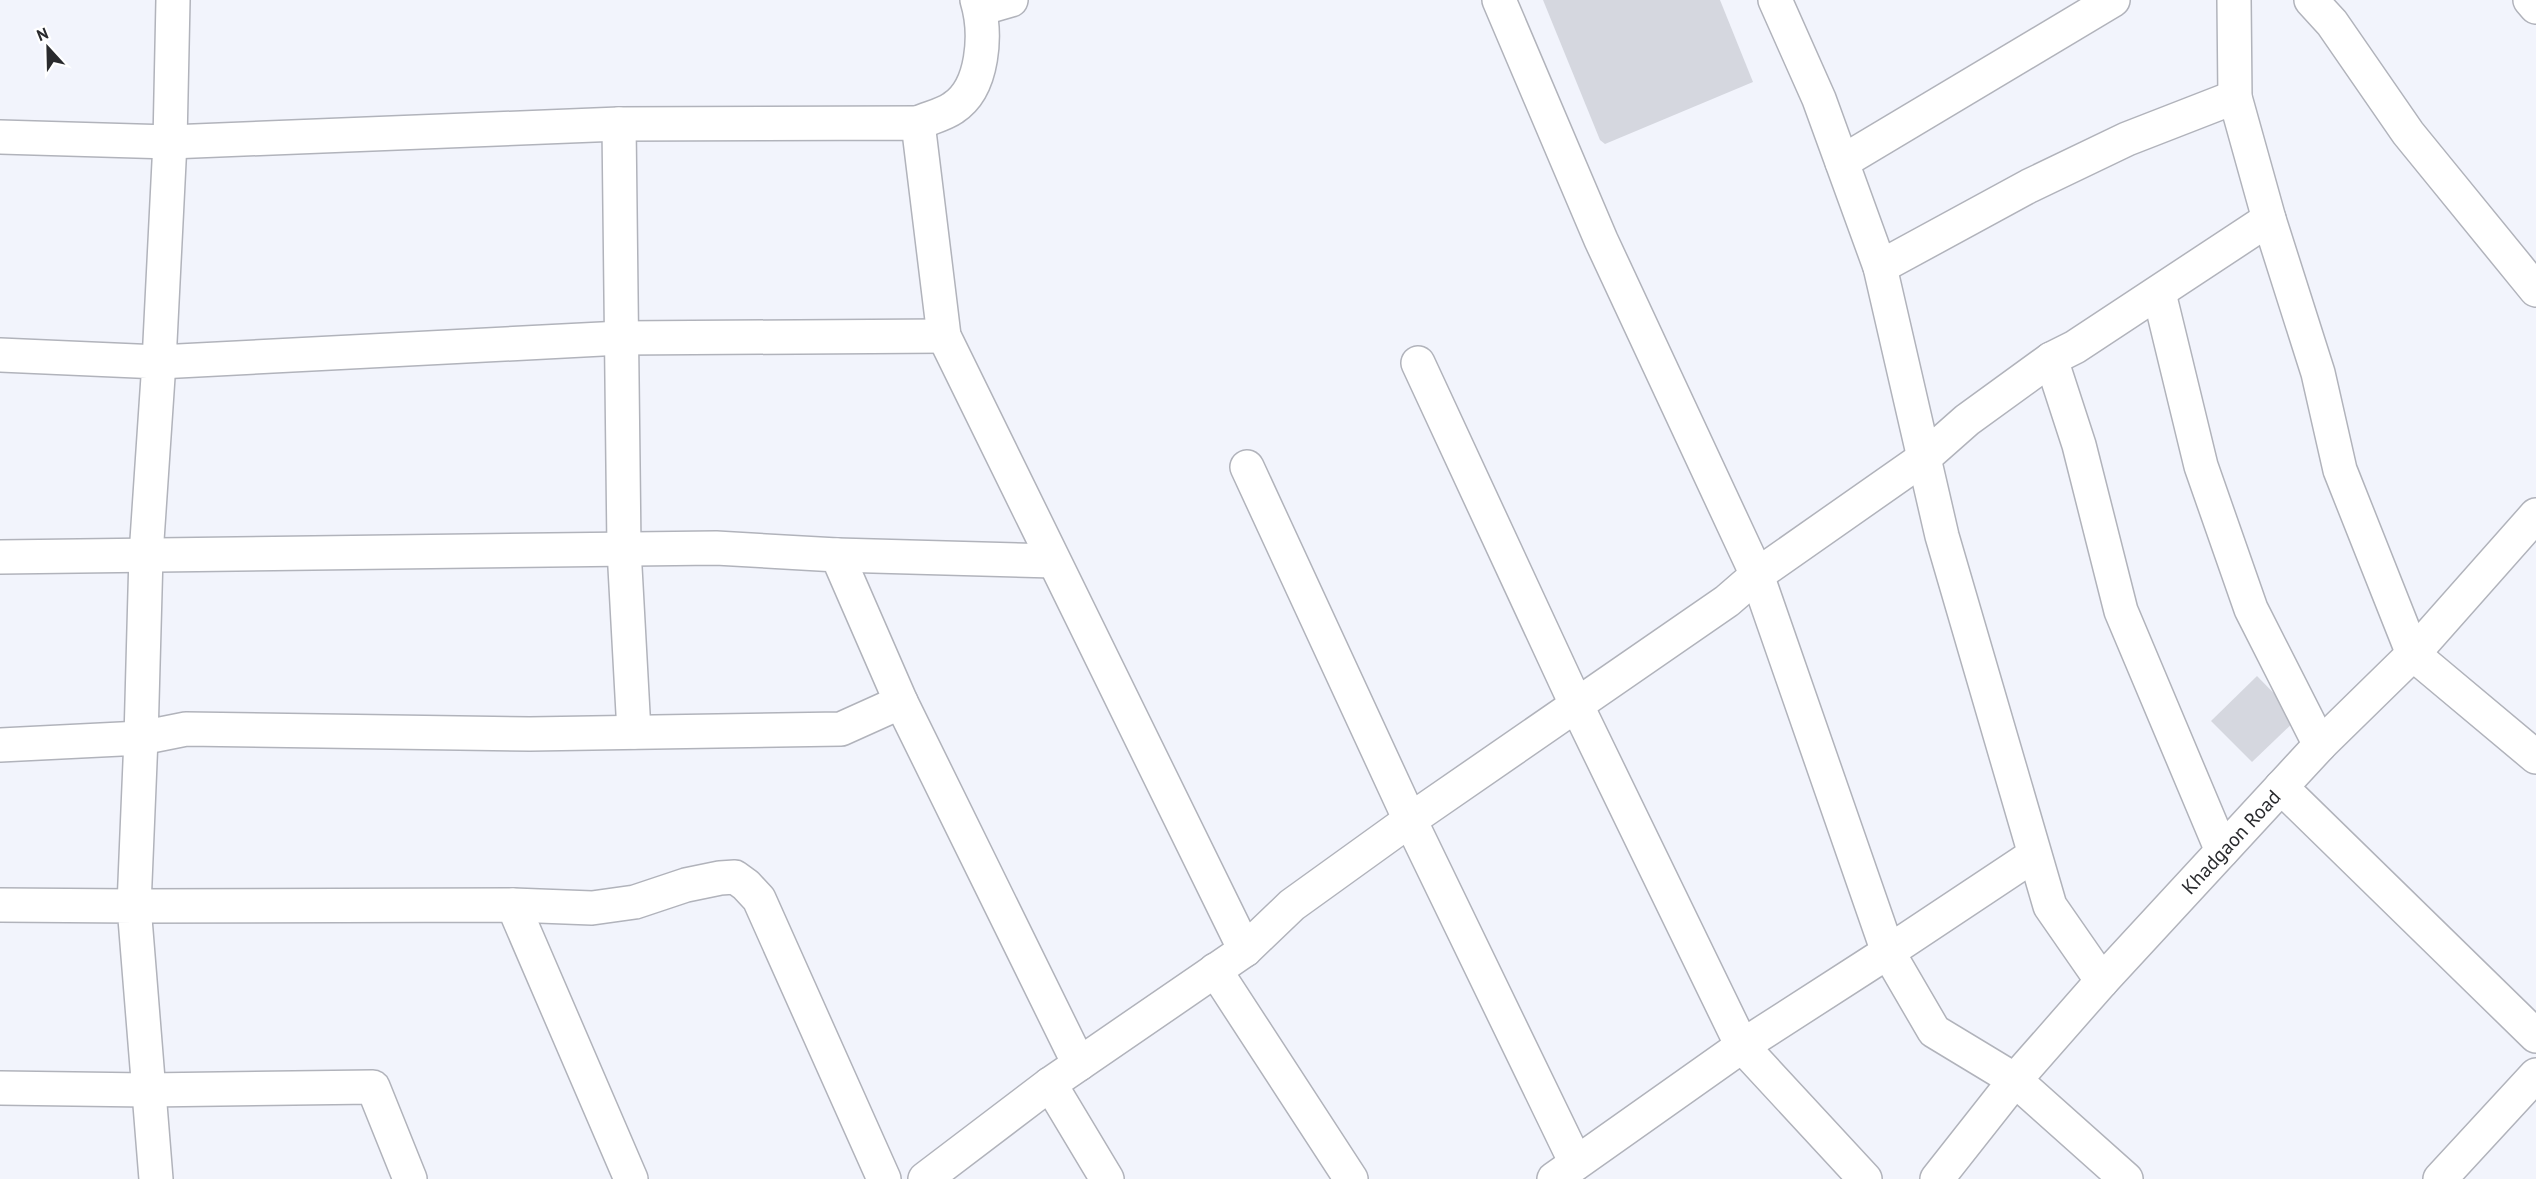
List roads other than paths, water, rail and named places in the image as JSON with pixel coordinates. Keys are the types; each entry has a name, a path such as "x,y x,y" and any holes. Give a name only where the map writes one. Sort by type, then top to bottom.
{"street":[{"path":"156,1179 147,1090 134,906 146,555 170,142 173,0"},
{"path":"0,137 170,142 619,124 918,123 952,109 969,94 979,64 982,39 979,4 1011,0"},
{"path":"1499,0 1601,240 1757,575 1888,952 1934,1031 2015,1080 2126,1179"},
{"path":"1775,0 1819,99 1880,267 1942,536 2050,906 2102,981"},
{"path":"1842,162 2113,0"},
{"path":"2234,0 2235,97 2318,373 2340,470 2413,654 2536,757"},
{"path":"2311,0 2332,23 2408,133 2536,290"},
{"path":"2530,0 2536,7"},
{"path":"1880,267 2030,186 2108,148 2235,97"},
{"path":"918,123 944,336 1245,950"},
{"path":"619,124 624,549 634,732"},
{"path":"925,1179 1050,1084 1245,950 1292,905 1410,820 1727,601 1757,575 1924,458 1966,420 2051,359 2075,347 2270,219"},
{"path":"2159,293 2201,466 2251,609 2320,745"},
{"path":"0,355 159,362 621,338 944,336"},
{"path":"2051,359 2079,445 2121,610 2222,851"},
{"path":"1418,363 1576,704 1742,1046 1865,1179"},
{"path":"1248,467 1410,820 1565,1171 1742,1046 2034,855"},
{"name":"Khadgaon Road","path":"1936,1179 2015,1080 2102,981 2320,745 2413,654 2536,515"},
{"path":"0,557 717,548 837,555 1053,561"},
{"path":"837,555 901,702 1079,1064"},
{"path":"0,745 141,738 186,729 530,734 841,729 901,702"},
{"path":"2282,787 2536,1036"},
{"path":"0,905 513,905 592,908 635,902 686,885 720,878 735,878 746,885 759,899 884,1179"},
{"path":"513,905 631,1179"},
{"path":"1215,970 1351,1179"},
{"path":"2440,1179 2536,1075"},
{"path":"1050,1084 1107,1179"},
{"path":"0,1088 147,1090 373,1087 410,1179"}]}
